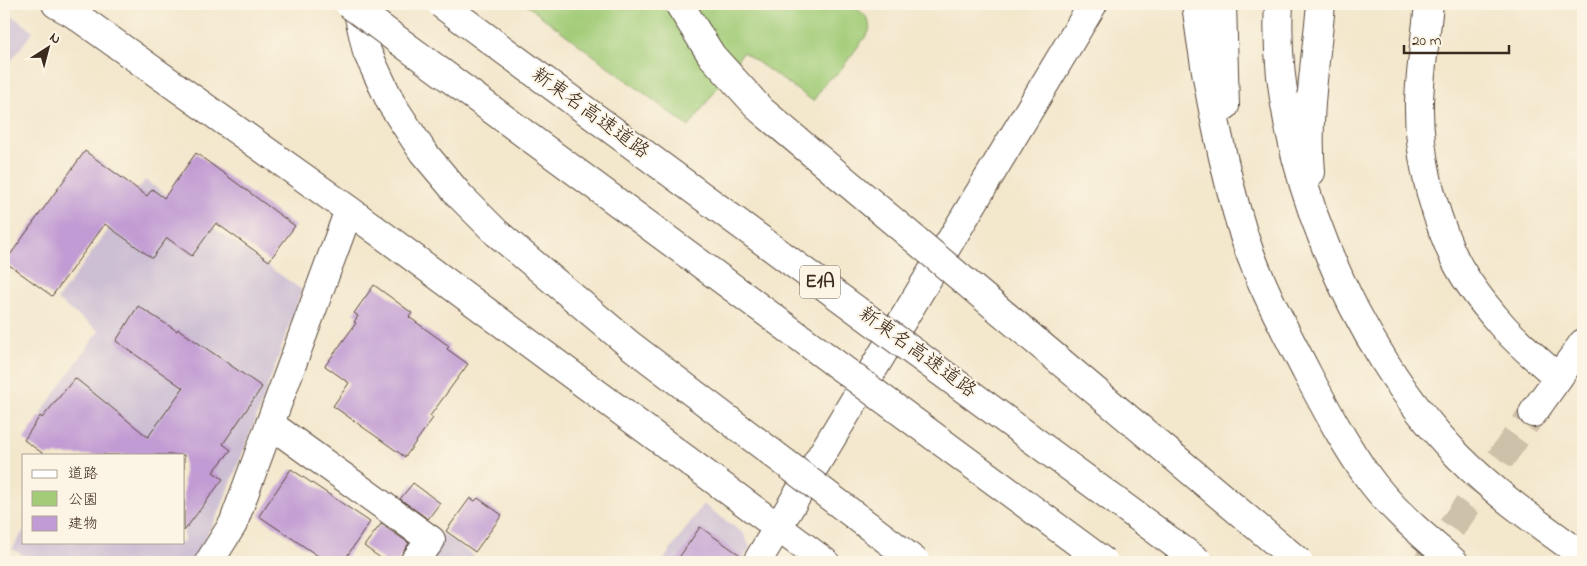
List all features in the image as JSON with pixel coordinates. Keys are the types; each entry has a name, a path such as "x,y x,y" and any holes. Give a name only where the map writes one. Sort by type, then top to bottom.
{"main road":[{"path":"56,4 74,14 349,210 825,562"},
{"path":"349,4 1104,562"},
{"path":"356,4 367,52 391,103 423,152 460,196 497,233 630,344 916,562"},
{"name":"新東名高速道路","path":"440,4 1199,562"},
{"path":"679,4 712,56 761,110 1300,562"},
{"path":"757,562 1094,4"},
{"path":"1196,4 1204,69 1227,170 1245,237 1273,308 1332,422 1369,478 1410,524 1454,562"},
{"path":"1222,4 1227,170"},
{"path":"1279,4 1277,32 1282,87 1293,147 1317,223 1349,301 1407,395 1458,456 1503,498 1583,556"},
{"path":"1317,223 1310,154 1311,89 1321,4"},
{"path":"1429,4 1419,102 1420,131 1426,171 1435,208 1451,252 1473,289 1501,325 1558,378"},
{"path":"209,562 233,524 349,210"},
{"path":"1533,413 1583,343"},
{"path":"270,424 431,540 414,562"}],"shaded area":[{"path":"4,10 33,31 4,71"},
{"path":"145,180 302,290 259,411 221,508 193,562 37,562 12,549 22,533 22,544 185,544 185,454 80,443 40,414 99,331 57,300"},
{"path":"703,504 744,534 750,548 741,562 663,561"},
{"path":"443,533 474,556 470,562 422,562"}],"green space":[{"path":"525,4 850,4 865,15 869,22 869,32 836,76 829,78 813,101 743,52 689,127"}],"building":[{"path":"85,151 147,196 152,189 164,198 196,153 295,226 269,261 216,223 192,256 167,238 152,258 105,224 52,296 5,262"},
{"path":"374,285 412,313 409,317 449,346 447,349 468,364 430,416 433,418 405,457 333,406 349,383 325,366 356,323 354,322 358,316 354,313"},
{"path":"138,306 177,331 178,329 262,387 223,444 231,450 213,472 223,479 185,530 185,454 44,454 24,440 40,416 42,418 75,378 148,437 183,388 116,341"},
{"path":"291,469 370,522 343,562 327,562 259,516"},
{"path":"413,483 440,503 428,519 400,499"},
{"path":"470,498 475,501 478,498 502,515 475,552 446,531"},
{"path":"381,524 409,543 397,562 386,562 364,546"},
{"path":"700,527 743,557 741,562 676,562"}],"tunnel":[{"path":"1427,562 1533,413"}]}
